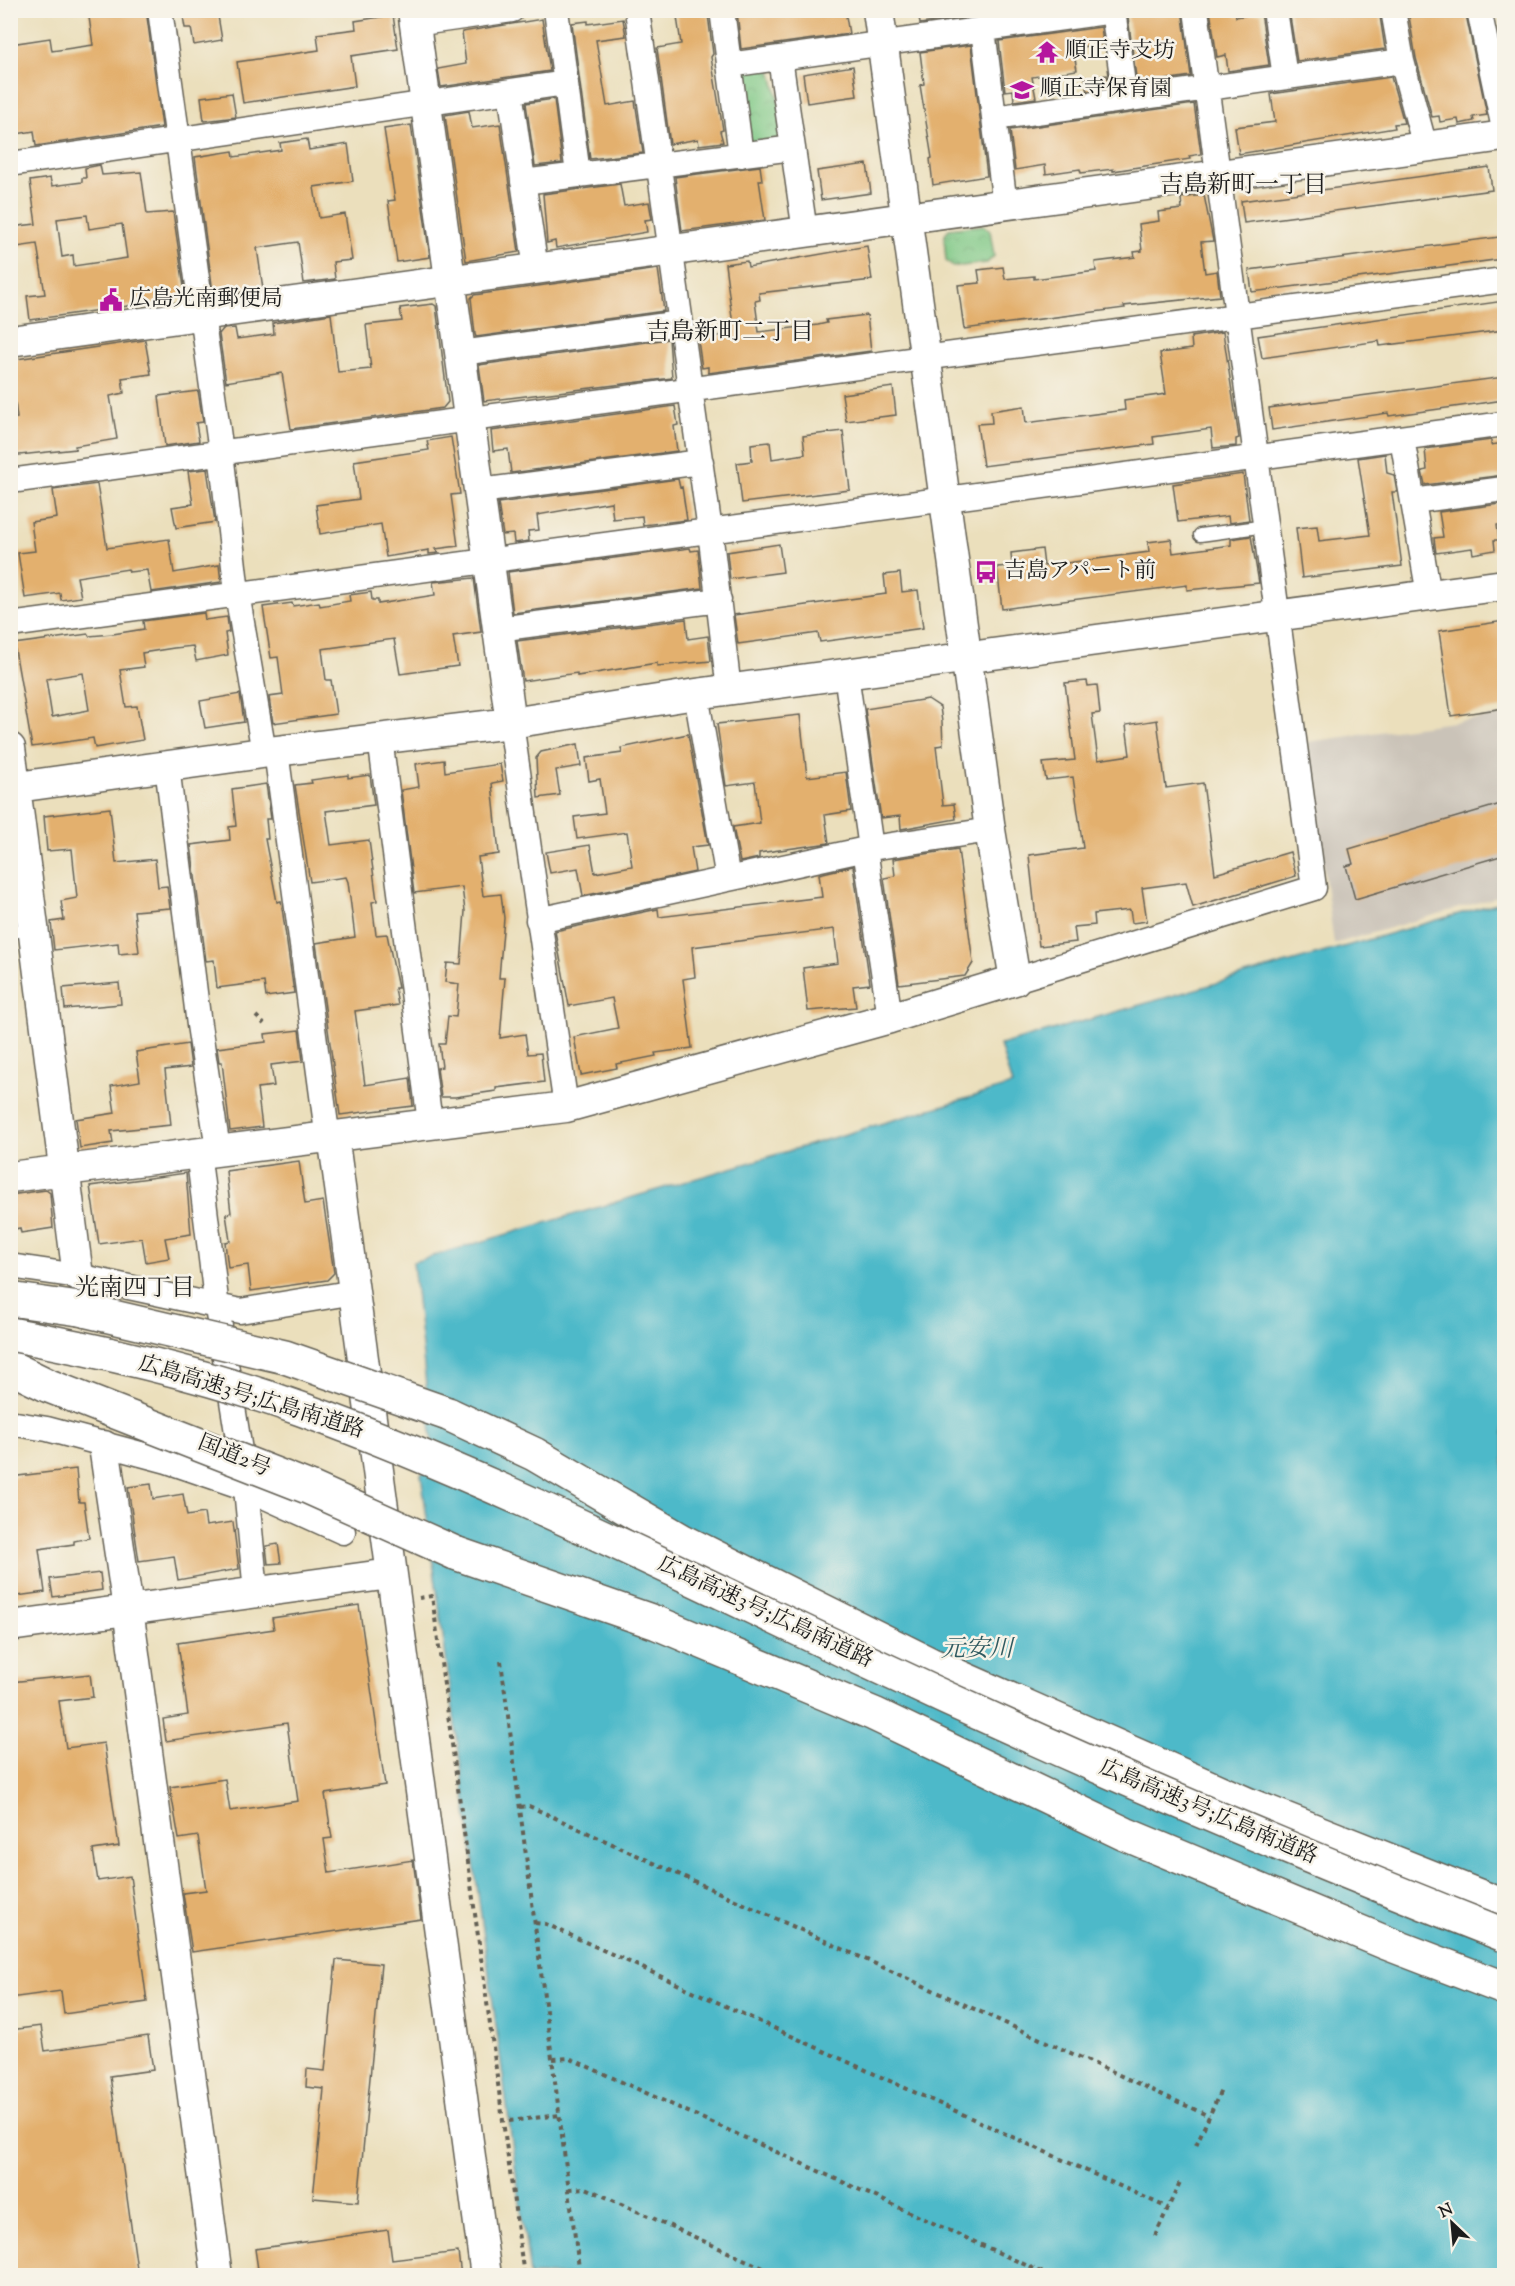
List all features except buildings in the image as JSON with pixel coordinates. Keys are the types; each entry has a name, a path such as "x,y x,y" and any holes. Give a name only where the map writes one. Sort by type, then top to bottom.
{"highway":[{"path":"10,1299 80,1309 285,1357 448,1414 534,1454 681,1540 930,1664 1247,1804 1504,1906"},
{"name":"広島高速3号;広島南道路","path":"10,1334 72,1345 186,1374 297,1408 402,1448 516,1496 868,1662 1086,1760 1363,1880 1504,1935"},
{"name":"国道2号","path":"10,1367 49,1386 310,1488 455,1553 668,1627 874,1714 1125,1834 1384,1942 1504,1988"}],"street":[{"path":"160,10 221,453 237,593 270,752 326,1125 333,1135 390,1574 486,2276"},
{"path":"512,10 413,17 566,1107"},
{"path":"556,10 578,174"},
{"path":"637,10 710,531 729,690"},
{"path":"722,10 741,154"},
{"path":"878,10 990,830 1016,980"},
{"path":"10,1177 208,1150 566,1107 890,1018 1314,888 1196,10"},
{"path":"1275,10 1285,77"},
{"path":"1393,10 1402,61 1425,147"},
{"path":"1479,10 1504,129"},
{"path":"729,65 1113,11 1125,99"},
{"path":"983,30 1005,205"},
{"path":"780,58 805,232"},
{"path":"994,118 1402,61"},
{"path":"10,164 566,84"},
{"path":"510,91 536,269"},
{"path":"10,341 1504,136"},
{"path":"523,182 793,148"},
{"path":"10,481 1504,280"},
{"path":"461,353 681,323"},
{"path":"10,625 1504,424"},
{"path":"1402,438 1429,595"},
{"path":"480,491 700,462"},
{"path":"1413,501 1504,489"},
{"path":"13,788 270,752 512,723 696,694 1504,585"},
{"path":"498,629 719,600"},
{"path":"846,675 890,1018"},
{"path":"696,694 728,879"},
{"path":"380,738 430,1124"},
{"path":"10,748 22,931 66,1169 78,1276"},
{"path":"166,766 199,1025 217,1308 246,1488 256,1592"},
{"path":"538,920 868,849 990,830"},
{"path":"10,1266 78,1276 217,1308 240,1311 355,1292"},
{"path":"10,1423 47,1429 167,1461 246,1488 343,1532"},
{"path":"104,1446 217,2276"},
{"path":"10,1626 390,1574"}],"lane":[{"path":"1200,535 1266,526"}],"path":[{"path":"256,1016 264,1024"},
{"path":"415,1599 432,1596 524,2276"},
{"path":"501,1661 580,2276"},
{"path":"520,1807 529,1806 1209,2116"},
{"path":"535,1923 546,1924 1168,2208"},
{"path":"553,2059 569,2058 1050,2276"},
{"path":"1196,2145 1222,2088"},
{"path":"509,2121 560,2115"},
{"path":"1155,2236 1181,2180"},
{"path":"569,2189 586,2188 781,2276"}],"shaded area":[{"path":"1504,715 1504,895 1334,944 1307,742"}],"green space":[{"path":"770,66 786,129 778,139 752,144 743,135 742,70"},
{"path":"983,225 990,231 994,256 987,263 953,267 946,261 944,237 949,229"}],"water":[{"name":"元安川","path":"1504,901 1504,2275 530,2275 421,1474 435,1470 413,1262 1012,1085 1000,1045"}],"place":[{"name":"順正寺支坊","path":"1047,52"},
{"name":"順正寺保育園","path":"1022,90"},
{"name":"広島光南郵便局","path":"111,300"},
{"name":"吉島アパート前","path":"986,572"}],"district":[{"name":"吉島新町一丁目","path":"1243,186"},
{"name":"吉島新町二丁目","path":"730,333"},
{"name":"光南四丁目","path":"135,1289"}]}
